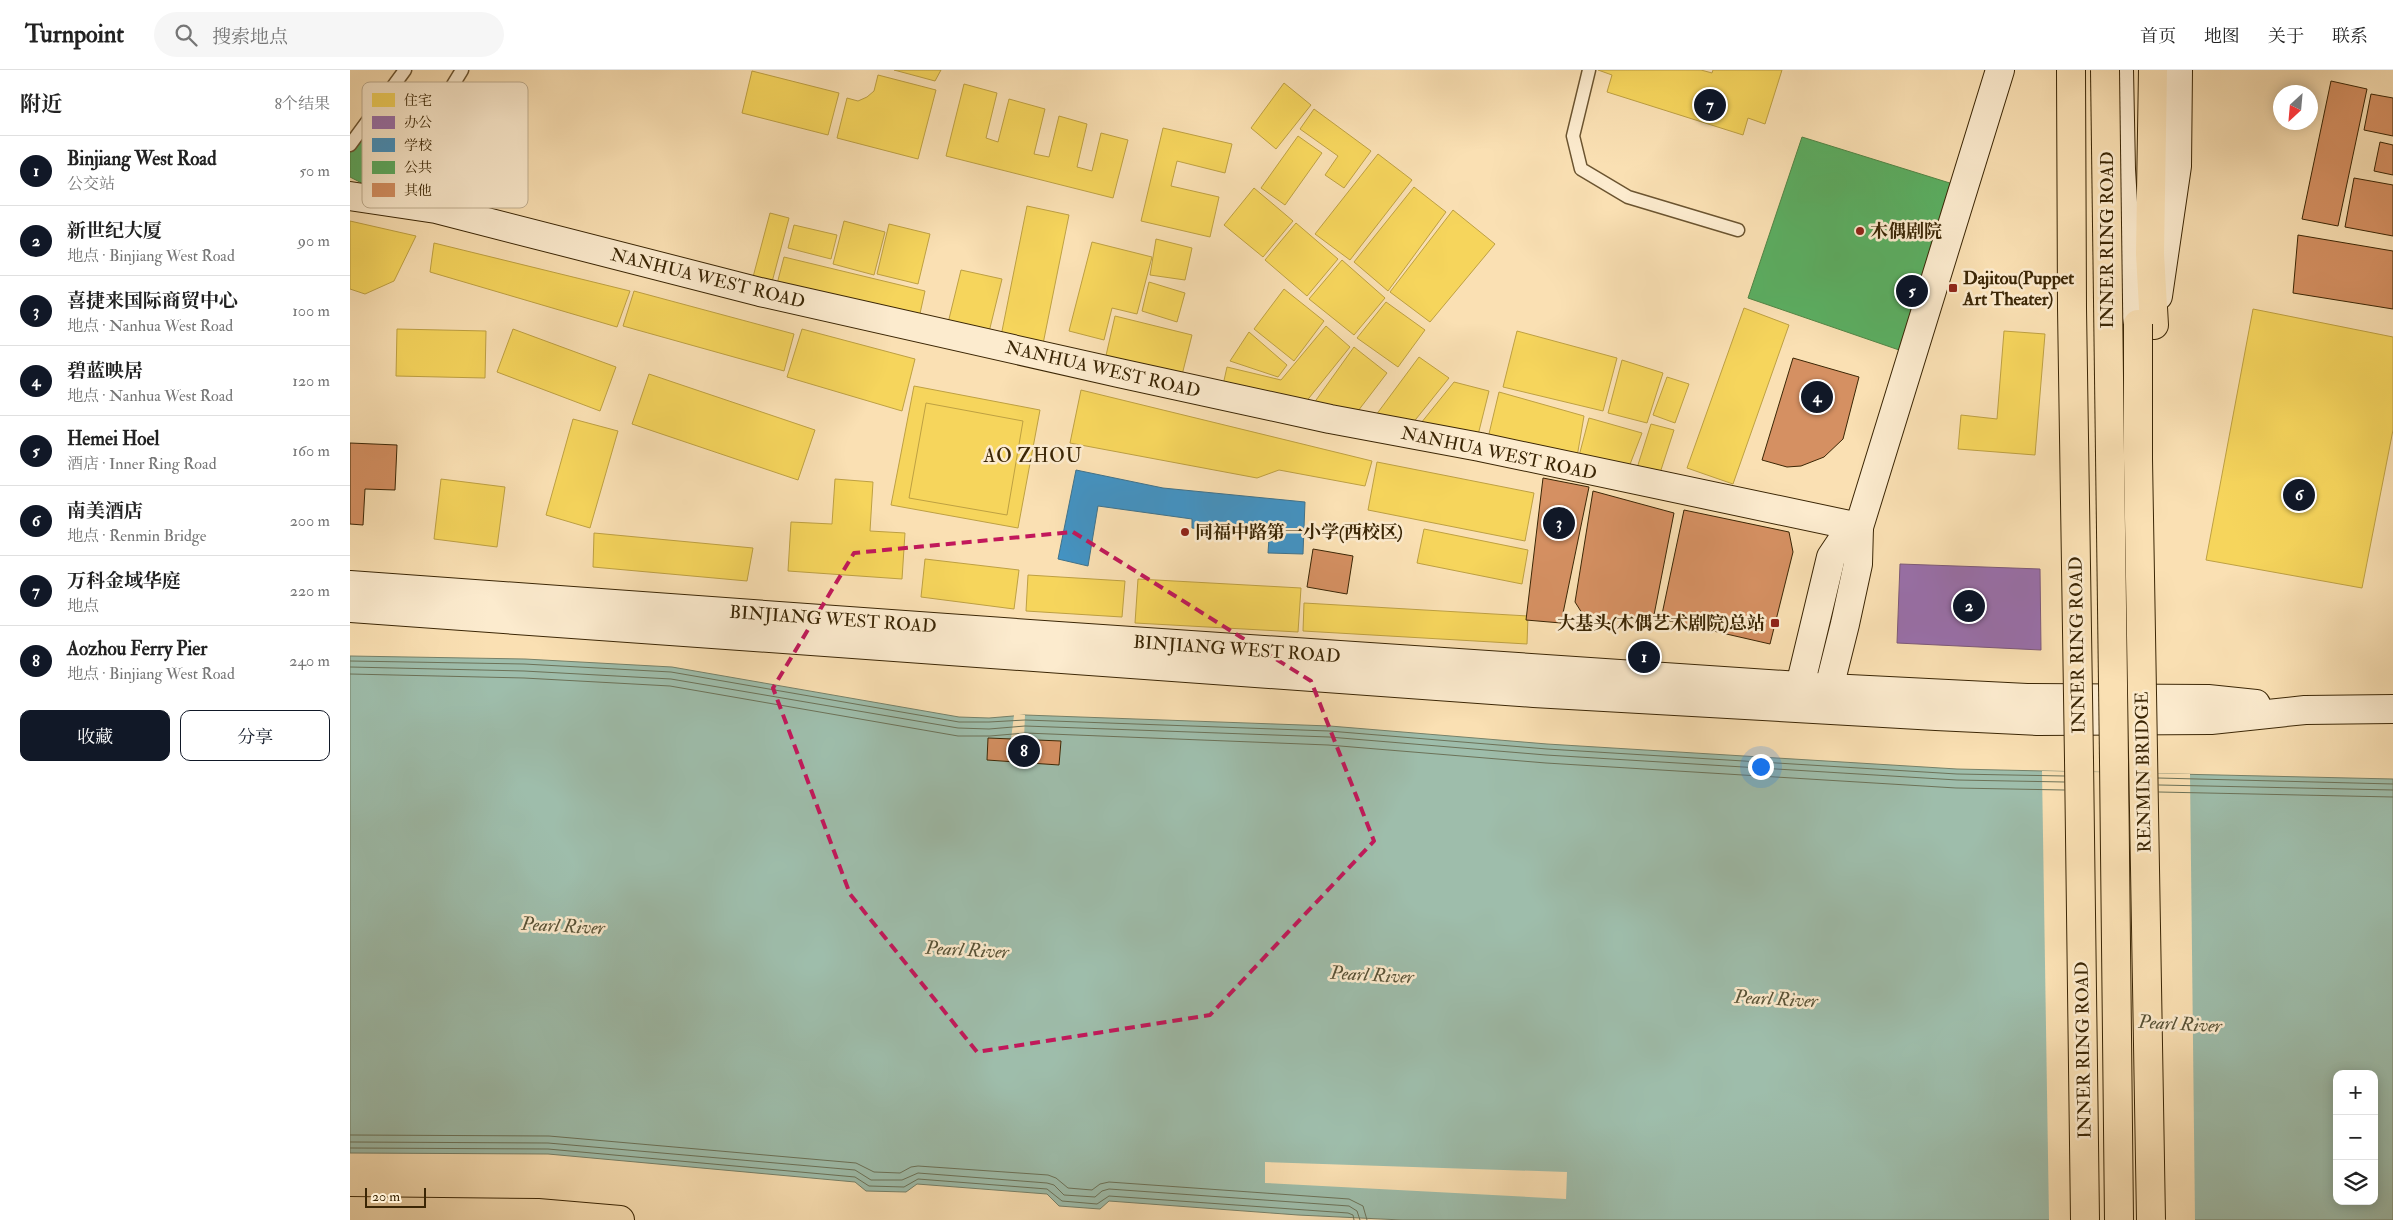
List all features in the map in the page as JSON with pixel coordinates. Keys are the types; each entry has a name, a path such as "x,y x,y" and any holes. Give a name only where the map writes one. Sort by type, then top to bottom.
{"main road":[{"path":"1806,697 1829,688 1858,564 1859,527 2000,70"},
{"name":"INNER RING ROAD","path":"2071,70 2072,308 2084,1220"},
{"name":"INNER RING ROAD","path":"2105,70 2119,1220"},
{"path":"2119,70 2121,170 2125,236 2146,324"},
{"path":"2137,70 2146,324"},
{"path":"2146,324 2150,254 2153,70"},
{"path":"2146,324 2177,174 2179,135 2178,70"},
{"name":"NANHUA WEST ROAD","path":"430,208 760,292 1119,373 1330,419 1480,447 1859,527"},
{"name":"RENMIN BRIDGE","path":"2146,324 2138,460 2151,1220"},
{"name":"RENMIN BRIDGE","path":"2146,324 2160,675 2157,785 2164,1220"},
{"path":"1806,697 1831,557 1841,542 1859,527"},
{"name":"BINJIANG WEST ROAD","path":"350,585 1058,636 1806,697 2036,721 2211,720 2305,710 2393,709"},
{"name":"BINJIANG WEST ROAD","path":"350,608 1455,687 1806,697"},
{"name":"BINJIANG WEST ROAD","path":"1829,688 2027,698 2208,699 2305,710"},
{"path":"350,1211 538,1213 620,1220"}],"lane":[{"path":"396,82 405,70"},
{"path":"455,82 462,70"},
{"path":"1589,70 1573,136 1581,169 1628,197 1738,230"},
{"path":"350,145 362,129"}],"highlighted area":[{"path":"1073,532 1311,681 1374,841 1210,1015 977,1052 850,894 773,688 854,553"}],"water":[{"name":"Pearl River","path":"350,656 525,659 672,667 959,717 989,718 1025,715 1330,726 1547,744 1957,769 2393,779 2393,1220 1402,1220 1298,1215 1109,1201 1100,1209 1059,1206 1047,1194 917,1184 906,1192 866,1191 855,1182 548,1154 350,1153"}],"pier":[{"path":"1014,715 1025,715 1024,739 1061,741 1059,765 987,760 988,738 1011,739"},
{"path":"2042,771 2190,774 2195,1220 2049,1220"},
{"path":"1265,1162 1567,1172 1566,1199 1265,1183"}],"building: 住宅":[{"path":"894,70 941,70 935,81"},
{"path":"1598,70 1701,70 1712,73 1713,70 1782,70 1765,124 1748,118 1743,135 1607,92 1612,75"},
{"path":"752,71 839,93 828,135 742,113"},
{"path":"878,75 936,90 918,159 837,138 847,98 858,101 867,97 874,91"},
{"path":"1284,83 1311,105 1276,149 1251,128"},
{"path":"964,84 997,93 986,138 998,142 1009,99 1045,109 1034,154 1049,157 1059,116 1087,124 1077,167 1092,171 1101,133 1128,140 1113,198 946,156"},
{"path":"1314,109 1371,151 1344,188 1325,175 1338,156 1300,129"},
{"path":"1163,128 1232,144 1225,173 1177,161 1171,186 1219,197 1210,237 1141,221"},
{"path":"1298,136 1322,153 1285,205 1261,188"},
{"path":"1378,154 1412,180 1350,260 1315,234"},
{"path":"1414,187 1446,212 1388,291 1354,262"},
{"path":"1254,188 1293,221 1263,257 1224,225"},
{"path":"1027,206 1069,215 1043,344 1001,336"},
{"path":"1453,210 1495,244 1430,322 1390,292"},
{"path":"770,213 789,218 772,282 753,277"},
{"path":"350,221 416,236 394,281 365,294 350,289"},
{"path":"844,221 885,232 874,275 833,264"},
{"path":"1296,223 1338,259 1307,296 1265,260"},
{"path":"889,224 930,234 918,284 877,274"},
{"path":"794,225 837,235 831,259 788,248"},
{"path":"1156,239 1192,248 1185,280 1150,275"},
{"path":"1092,242 1152,257 1137,314 1112,308 1104,340 1069,331"},
{"path":"434,243 630,291 617,327 430,272"},
{"path":"784,257 925,291 919,318 777,284"},
{"path":"1342,260 1385,298 1354,335 1309,299"},
{"path":"961,270 1002,279 989,332 948,323"},
{"path":"1149,282 1185,293 1177,322 1142,311"},
{"path":"1284,289 1324,321 1294,361 1254,329"},
{"path":"634,291 794,334 784,371 623,326"},
{"path":"1386,302 1425,330 1398,367 1357,338"},
{"path":"1744,308 1789,325 1733,484 1687,468"},
{"path":"2253,309 2393,337 2393,430 2362,588 2206,560"},
{"path":"1115,316 1192,335 1181,379 1105,360"},
{"path":"1326,326 1350,347 1305,403 1223,385 1227,367 1281,380"},
{"path":"397,329 486,331 485,378 396,376"},
{"path":"513,329 616,367 600,411 497,372"},
{"path":"802,329 915,359 902,411 787,377"},
{"path":"1517,331 1617,358 1603,411 1503,387"},
{"path":"2004,331 2045,334 2035,455 1958,449 1961,415 1997,419"},
{"path":"1249,332 1287,365 1278,377 1230,361"},
{"path":"1354,347 1387,373 1358,411 1314,403"},
{"path":"1419,357 1449,378 1412,424 1376,415"},
{"path":"1622,360 1663,373 1647,423 1608,413"},
{"path":"1793,363 1856,379 1843,425 1809,416 1802,443 1774,435"},
{"path":"649,374 815,430 798,480 632,424"},
{"path":"1667,377 1689,384 1675,423 1653,415"},
{"path":"1454,382 1489,391 1478,435 1421,423"},
{"path":"914,386 1040,410 1018,528 891,505"},
{"path":"1081,390 1372,461 1365,486 1279,470 1257,478 1070,443"},
{"path":"1499,392 1584,416 1577,457 1488,438"},
{"path":"926,403 1023,421 1007,515 909,498"},
{"path":"1589,418 1642,433 1629,467 1579,456"},
{"path":"573,419 618,431 590,528 546,515"},
{"path":"1651,424 1674,430 1660,473 1637,468"},
{"path":"1377,462 1534,493 1525,541 1368,510"},
{"path":"441,479 505,487 497,547 434,539"},
{"path":"835,479 873,482 870,531 905,533 902,579 788,571 791,522 832,524"},
{"path":"1424,529 1528,550 1522,584 1417,563"},
{"path":"594,533 753,548 747,581 593,567"},
{"path":"925,559 1019,570 1014,609 921,597"},
{"path":"1028,575 1125,581 1122,617 1026,611"},
{"path":"1138,579 1301,588 1298,632 1135,623"},
{"path":"1304,603 1528,616 1527,644 1303,631"}],"building: 办公":[{"path":"1900,564 2040,569 2041,650 1897,643"}],"building: 学校":[{"path":"1076,470 1163,488 1305,502 1303,554 1268,553 1269,538 1192,528 1192,519 1098,506 1088,566 1058,559"}],"building: 公共":[{"path":"362,134 362,183 350,177 350,151"},
{"path":"1802,137 1953,184 1902,351 1748,298"}],"building: 其他":[{"path":"2331,81 2367,89 2338,226 2302,219"},
{"path":"2371,94 2393,98 2393,136 2364,130"},
{"path":"2380,142 2393,145 2393,175 2374,171"},
{"path":"2354,178 2393,185 2393,236 2345,227"},
{"path":"2298,235 2393,251 2393,309 2293,293"},
{"path":"1793,358 1859,377 1843,439 1824,457 1801,466 1787,467 1762,460"},
{"path":"350,443 397,445 395,490 365,489 363,525 350,524"},
{"path":"1543,478 1589,487 1561,623 1526,620"},
{"path":"1593,491 1674,513 1653,620 1587,621 1575,602"},
{"path":"1684,510 1789,532 1793,552 1770,644 1661,619"},
{"path":"1313,549 1353,556 1347,594 1307,587"},
{"path":"988,738 1061,741 1059,765 987,760"}],"place":[{"name":"万科金域华庭","path":"1710,105"},
{"name":"木偶剧院","path":"1860,231"},
{"name":"Dajitou(Puppet Art Theater)","path":"1953,288"},
{"name":"Hemei Hoel","path":"1912,291"},
{"name":"碧蓝映居","path":"1817,397"},
{"name":"南美酒店","path":"2299,495"},
{"name":"喜捷来国际商贸中心","path":"1559,523"},
{"name":"同福中路第一小学(西校区)","path":"1185,532"},
{"name":"新世纪大厦","path":"1969,606"},
{"name":"大基头(木偶艺术剧院)总站","path":"1775,623"},
{"name":"Binjiang West Road","path":"1644,657"},
{"name":"Aozhou Ferry Pier","path":"1024,751"}],"district":[{"name":"AO ZHOU","path":"1033,455"}]}
